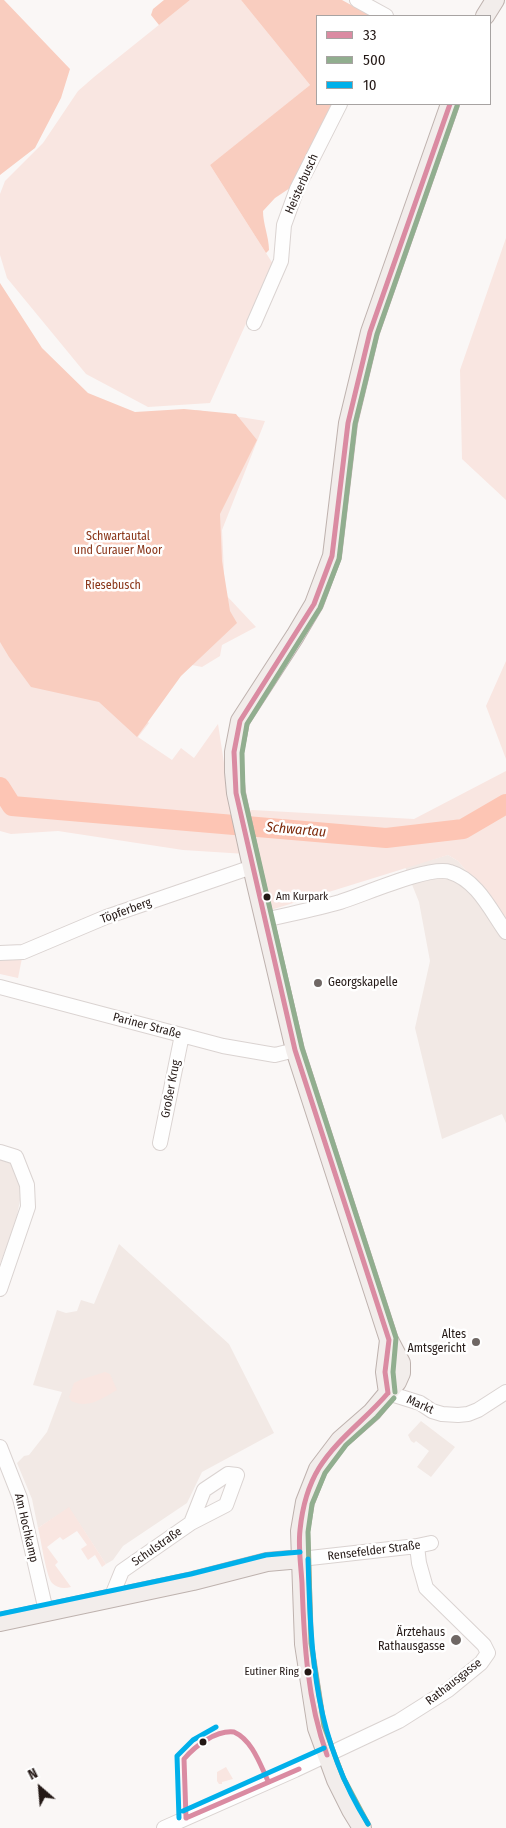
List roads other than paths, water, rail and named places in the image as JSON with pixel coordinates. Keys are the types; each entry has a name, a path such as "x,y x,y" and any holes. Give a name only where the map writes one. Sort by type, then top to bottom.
{"main road":[{"path":"486,15 495,0"},
{"path":"362,1828 340,1788 317,1728 304,1644 300,1531 305,1502 318,1469 340,1440 372,1412 388,1393 385,1372 389,1340 295,1050 246,842 234,772 234,752 240,721 314,604 332,556 348,424 370,332 450,105"},
{"name":"Rensefelder Straße","path":"0,1622 193,1581 268,1562 301,1559"}],"street":[{"path":"357,0 384,15"},
{"name":"Heisterbusch","path":"254,322 282,261 284,225 297,189 339,105"},
{"name":"Töpferberg","path":"0,953 23,952 106,917 252,867"},
{"path":"265,920 341,902 407,878 448,871 476,888 506,932"},
{"name":"Pariner Straße","path":"0,987 223,1046 275,1055 295,1050"},
{"name":"Großer Krug","path":"160,1143 182,1035"},
{"path":"0,1152 16,1157 27,1184 28,1207 0,1289"},
{"name":"Markt","path":"388,1393 420,1403 437,1413 458,1415 478,1410 506,1392"},
{"name":"Am Hochkamp","path":"0,1447 20,1498 46,1612"},
{"name":"Schulstraße","path":"111,1598 122,1571 191,1523"},
{"name":"Rensefelder Straße","path":"301,1559 424,1545"},
{"name":"Rathausgasse","path":"327,1755 379,1732 420,1708 448,1690 481,1663 488,1653 484,1645 426,1588 419,1563 424,1545"},
{"path":"164,1828 327,1755"}],"waterway":[{"name":"Schwartau","path":"0,787 12,806 386,838 463,829 506,804"}],"place":[{"name":"Am Kurpark","path":"267,897"},
{"name":"Georgskapelle","path":"318,983"},
{"name":"Altes Amtsgericht","path":"476,1342"},
{"name":"Ärztehaus Rathausgasse","path":"456,1640"},
{"name":"Eutiner Ring","path":"308,1672"}],"park label":[{"name":"Schwartautal und Curauer Moor","path":"118,544"},
{"name":"Riesebusch","path":"113,586"}]}
